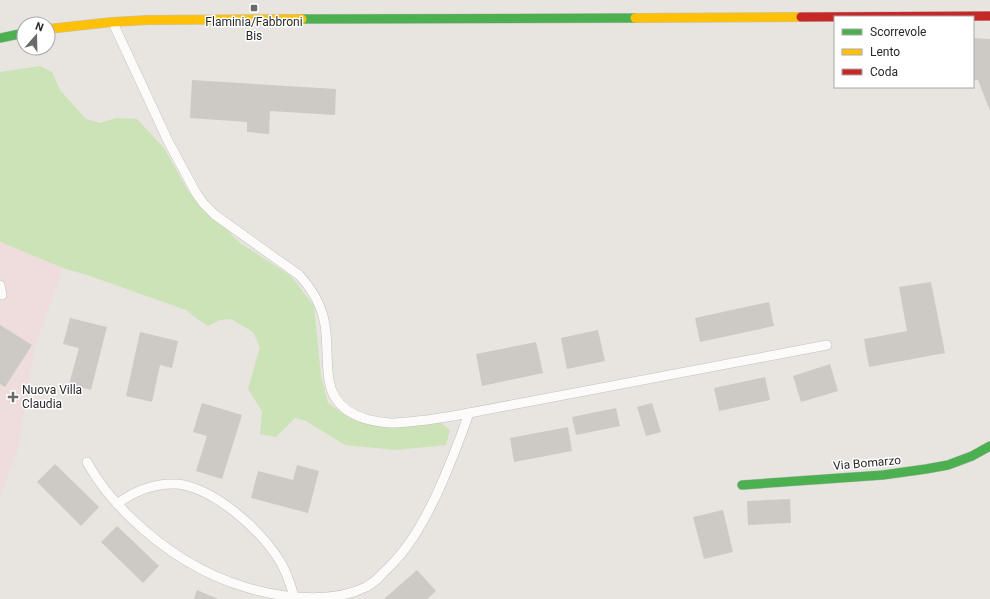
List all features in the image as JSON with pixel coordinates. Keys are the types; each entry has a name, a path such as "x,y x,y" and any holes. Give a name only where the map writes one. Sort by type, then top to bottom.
{"main road":[{"path":"974,16 990,16"},
{"path":"56,27 154,20 834,17"},
{"path":"0,38 16,35"},
{"name":"Via Bomarzo","path":"742,485 883,475 926,469 948,465 972,456 990,446"}],"lane":[{"path":"112,22 168,141 200,199 215,215 298,275 312,291 324,320 329,381 335,397 341,406 351,413 377,422 391,423 411,422 469,414 827,345"},
{"path":"0,285 2,295 0,294"},
{"path":"87,462 98,482 117,504 143,529 178,557 220,578 245,587 294,597 328,598 354,593 366,587 392,566 405,550 422,524 452,460 469,414"},
{"path":"117,504 137,491 164,485 177,484 188,486 210,496 226,505 236,513 269,546 284,569 294,597"}],"shaded area":[{"name":"Nuova Villa Claudia","path":"0,241 63,268 35,347 18,448 0,497"}],"green space":[{"path":"40,66 52,72 60,90 86,119 100,123 116,118 137,119 164,148 188,191 240,243 291,276 314,306 321,376 328,403 348,417 366,424 441,423 450,430 446,445 396,450 345,445 306,421 295,418 276,437 260,434 262,411 248,389 260,347 253,332 231,319 220,320 208,326 186,310 63,268 0,241 0,72"}],"building":[{"path":"974,38 990,39 990,111 978,80 974,80"},
{"path":"192,80 336,89 335,115 270,111 269,134 247,132 247,122 190,118"},
{"path":"931,282 945,353 869,367 864,339 907,331 899,287"},
{"path":"769,302 774,326 700,342 695,318"},
{"path":"70,318 107,327 91,390 69,384 79,348 63,344"},
{"path":"0,325 32,345 5,387 0,384"},
{"path":"598,330 605,361 567,369 561,338"},
{"path":"140,332 178,341 172,368 160,365 152,402 126,396"},
{"path":"536,342 543,373 482,386 476,354"},
{"path":"830,364 838,391 801,402 793,376"},
{"path":"765,377 770,400 719,411 714,388"},
{"path":"202,403 242,415 222,479 196,471 207,436 193,432"},
{"path":"652,403 661,432 646,436 637,407"},
{"path":"616,408 620,426 576,435 572,417"},
{"path":"568,427 572,451 514,462 510,438"},
{"path":"55,464 99,507 81,526 37,482"},
{"path":"297,465 319,471 308,513 251,498 258,471 293,480"},
{"path":"790,499 791,523 748,525 747,501"},
{"path":"723,510 733,552 704,559 693,517"},
{"path":"117,526 159,566 143,583 101,542"},
{"path":"417,570 436,591 427,599 384,599"},
{"path":"197,590 218,599 194,599"}],"traffic: fast":[{"path":"302,19 635,18"},
{"path":"0,38 16,35"},
{"path":"742,485 883,475 926,469 948,465 972,456 990,446"}],"traffic: slow":[{"path":"635,18 801,17"},
{"path":"56,28 148,20 302,19"}],"traffic: jam":[{"path":"974,16 990,16"},
{"path":"801,17 834,17"}],"place":[{"name":"Flaminia/Fabbroni Bis","path":"254,8"},
{"name":"Nuova Villa Claudia","path":"13,397"}]}
